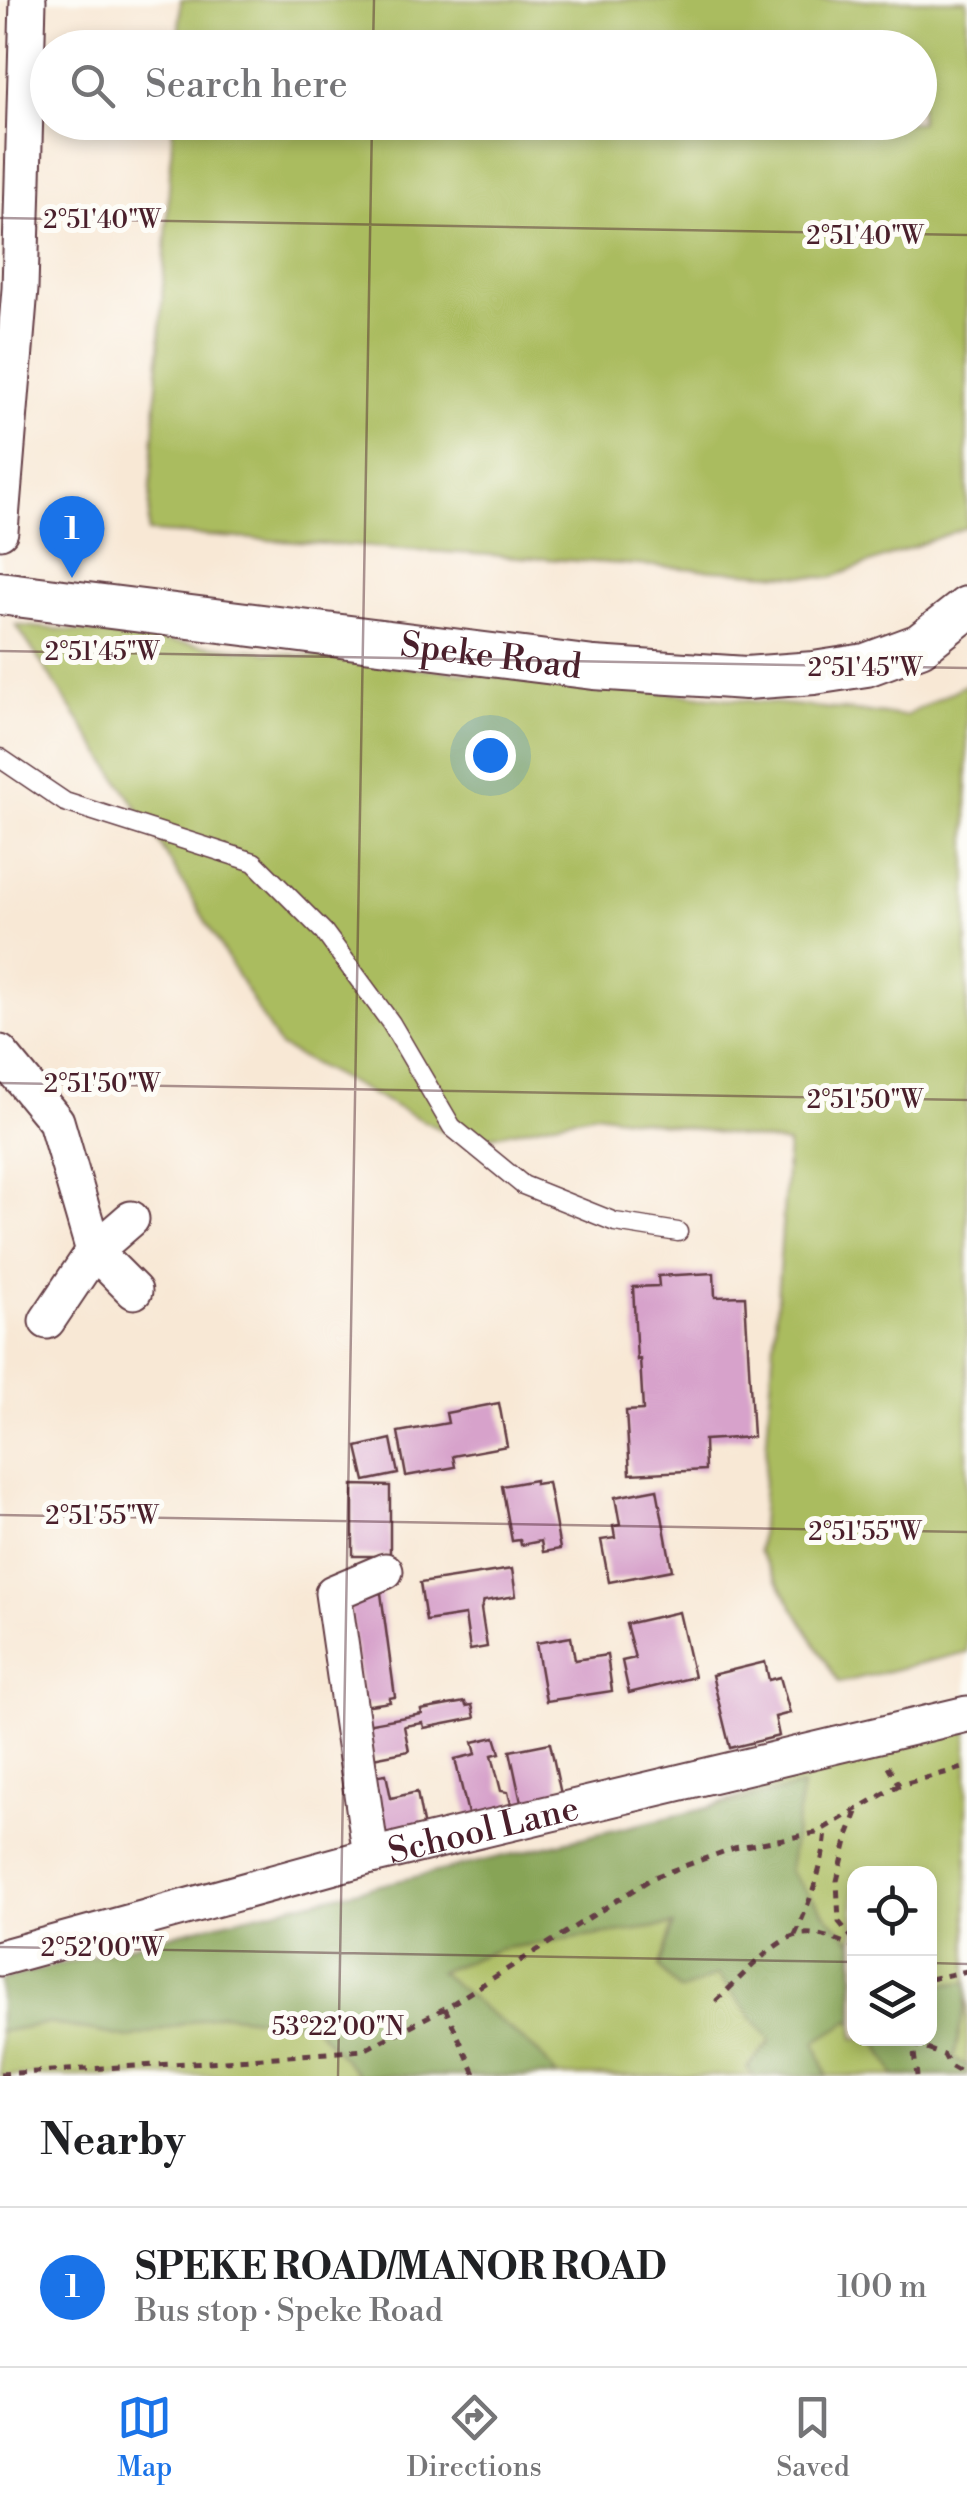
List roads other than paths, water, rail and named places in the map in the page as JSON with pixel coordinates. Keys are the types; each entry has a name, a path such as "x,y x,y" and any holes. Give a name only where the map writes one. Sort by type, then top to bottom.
{"street":[{"path":"0,531 18,20"},
{"name":"Speke Road","path":"0,593 594,668 746,678 866,665 920,645 967,608"},
{"path":"0,1054 56,1120 94,1251 134,1290"},
{"path":"47,1321 94,1251 131,1219"},
{"path":"372,1856 334,1594 385,1571"},
{"name":"School Lane","path":"0,1958 372,1856 967,1714"}],"lane":[{"path":"0,758 65,802 254,862 324,932 391,1023 452,1128 522,1185 615,1222 678,1232"}],"place":[{"name":"SPEKE ROAD/MANOR ROAD","path":"72,578"}]}
